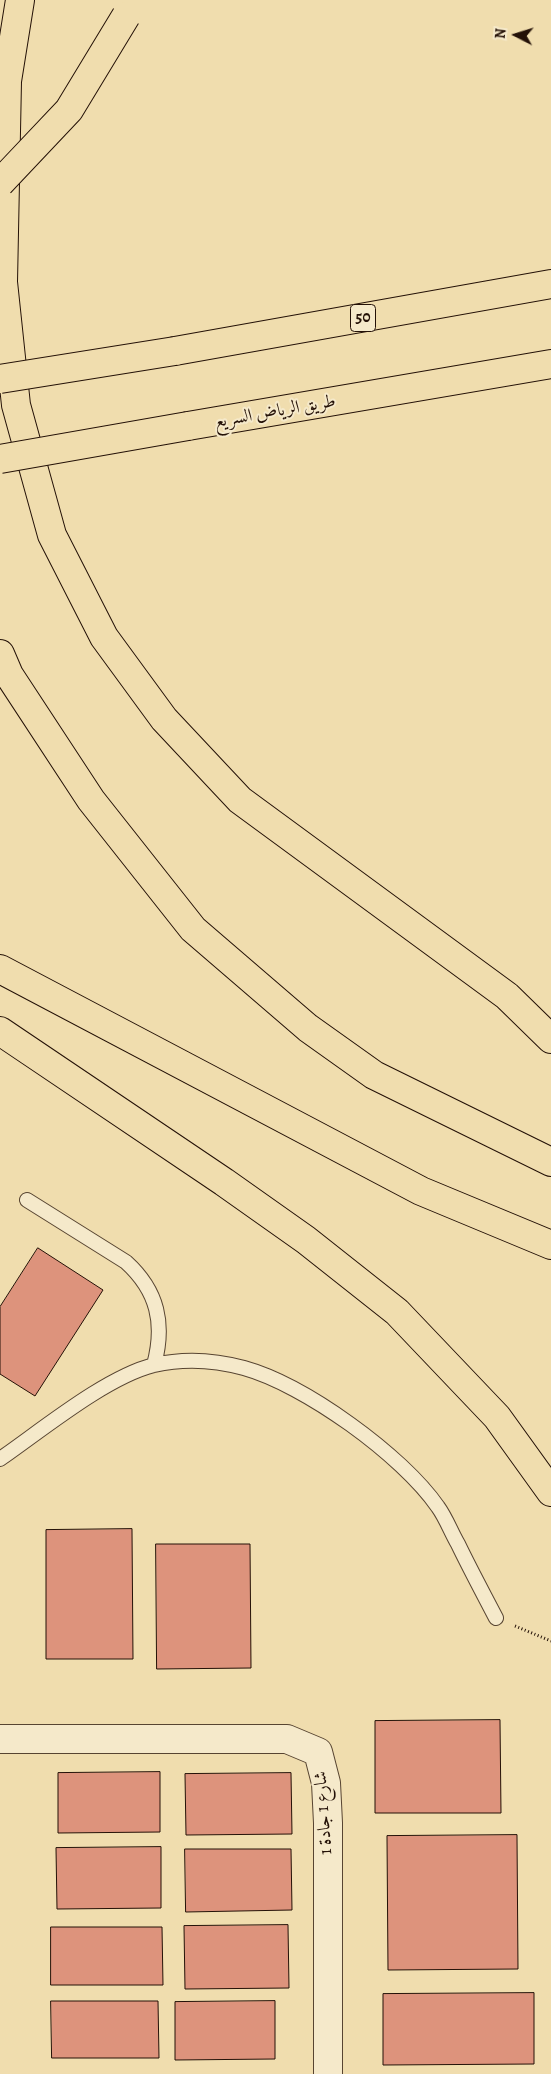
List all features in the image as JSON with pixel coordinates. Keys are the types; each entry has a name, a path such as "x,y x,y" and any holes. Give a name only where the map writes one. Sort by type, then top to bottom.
{"highway":[{"path":"20,0 7,81 3,282 16,405 52,535 104,637 164,719 240,800 507,996 551,1039"},
{"path":"0,183 68,110 129,8"},
{"name":"50","path":"0,379 175,351 551,284"},
{"name":"طريق الرياض السريع","path":"0,459 551,364"},
{"path":"0,654 9,675 90,800 193,929 308,1028 374,1075 551,1162"},
{"path":"0,969 422,1191 551,1245"},
{"path":"0,1032 239,1192 306,1240 397,1312 497,1418 551,1492"}],"street":[{"name":"شارع 1 جادة 1","path":"0,1739 287,1740 318,1752 326,1783 328,1823 328,2074"}],"lane":[{"path":"27,1200 126,1262 140,1275 150,1291 157,1310 160,1328 159,1348 154,1365"},
{"path":"0,1459 105,1387 129,1374 154,1365 184,1361 216,1362 246,1369 274,1380 310,1400 379,1446 412,1474 439,1508 496,1618"}],"path":[{"path":"496,1618 551,1641"}],"building":[{"path":"38,1248 103,1290 35,1396 0,1374 0,1307"},
{"path":"132,1529 133,1659 46,1659 46,1530"},
{"path":"156,1544 250,1544 251,1668 157,1669"},
{"path":"500,1720 501,1813 375,1813 375,1721"},
{"path":"160,1772 160,1832 58,1833 58,1773"},
{"path":"291,1773 292,1834 186,1835 185,1774"},
{"path":"517,1835 518,1969 388,1970 387,1836"},
{"path":"161,1847 161,1908 57,1909 56,1848"},
{"path":"185,1849 291,1849 292,1910 186,1912"},
{"path":"288,1925 289,1988 185,1989 184,1926"},
{"path":"51,1927 162,1927 163,1985 51,1985"},
{"path":"534,1993 534,2064 383,2065 383,1994"},
{"path":"51,2001 158,2001 159,2058 52,2058"},
{"path":"275,2001 275,2059 175,2060 175,2002"}]}
